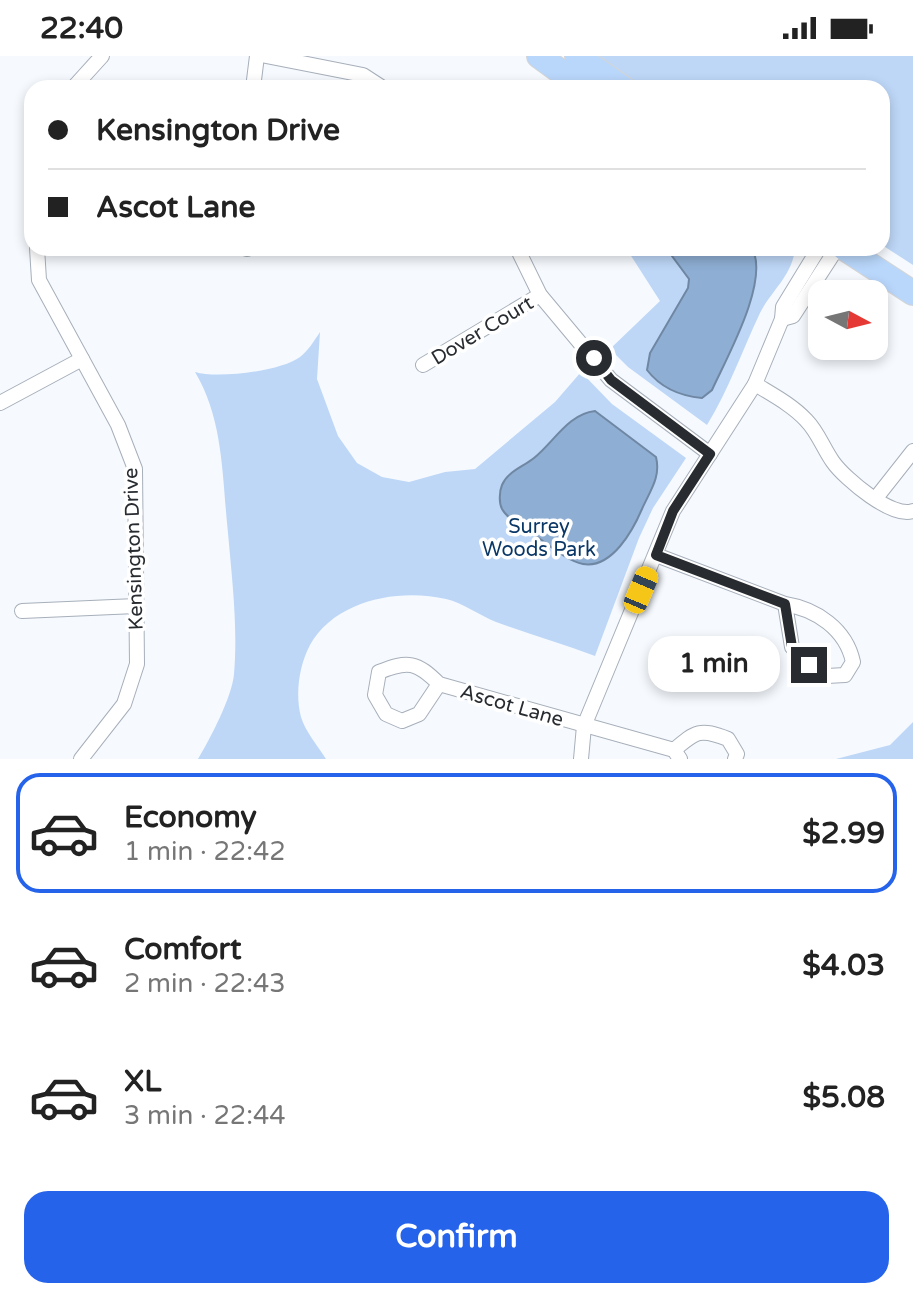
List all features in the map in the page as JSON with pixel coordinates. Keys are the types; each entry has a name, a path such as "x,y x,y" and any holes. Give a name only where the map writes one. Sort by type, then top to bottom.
{"main road":[{"path":"539,56 572,80"},
{"path":"577,56 612,80"},
{"path":"856,256 913,293"}],"street":[{"path":"77,80 86,62 102,56"},
{"path":"254,80 257,56"},
{"path":"266,56 363,75 371,80"},
{"name":"Kensington Drive","path":"38,256 39,280 118,425 135,469 137,664 124,704 81,759"},
{"path":"521,256 540,295 611,380 710,454"},
{"name":"Ascot Lane","path":"581,759 584,726 673,511 755,384 782,319 783,307 814,256"},
{"name":"Ascot Lane","path":"782,319 793,316 832,256"},
{"name":"Dover Court","path":"423,365 540,295"},
{"path":"0,403 82,359"},
{"path":"755,384 804,417 816,431 833,462 855,484 893,511 904,514 913,511"},
{"path":"876,498 913,451"},
{"path":"656,555 785,604 804,607 821,616 850,648 853,662 845,675 827,676 809,665 792,647 785,604"},
{"path":"22,611 136,606"},
{"name":"Ascot Lane","path":"439,684 419,714 402,721 386,714 375,695 379,672 401,663 422,668 439,684 677,755 692,734 708,731 728,739 737,754 735,759"}],"green space":[{"path":"595,56 913,56 913,265 890,250 890,80 629,80"},
{"path":"631,256 794,256 788,271 760,313 707,425 628,367 610,349 660,301"},
{"name":"Surrey Woods Park","path":"320,332 317,379 338,436 357,463 382,477 409,482 445,472 475,469 555,402 581,372 612,404 686,458 653,508 639,538 595,656 496,622 446,599 408,595 370,601 335,617 310,645 303,662 298,690 301,717 326,759 198,759 229,694 234,674 235,639 220,450 212,410 195,372 233,374 279,366 303,355"},
{"path":"913,722 913,759 836,759 890,745"}],"shaded area":[{"path":"672,256 754,256 755,279 744,319 712,390 702,398 671,390 647,370 650,353 688,288 689,279"},
{"path":"595,411 656,457 657,471 638,518 620,546 603,560 583,564 565,556 513,521 502,509 500,494 505,480 534,458 569,423"}],"route":[{"path":"594,358 611,380 710,454 673,511 656,555 785,604 792,647 809,665"}]}
